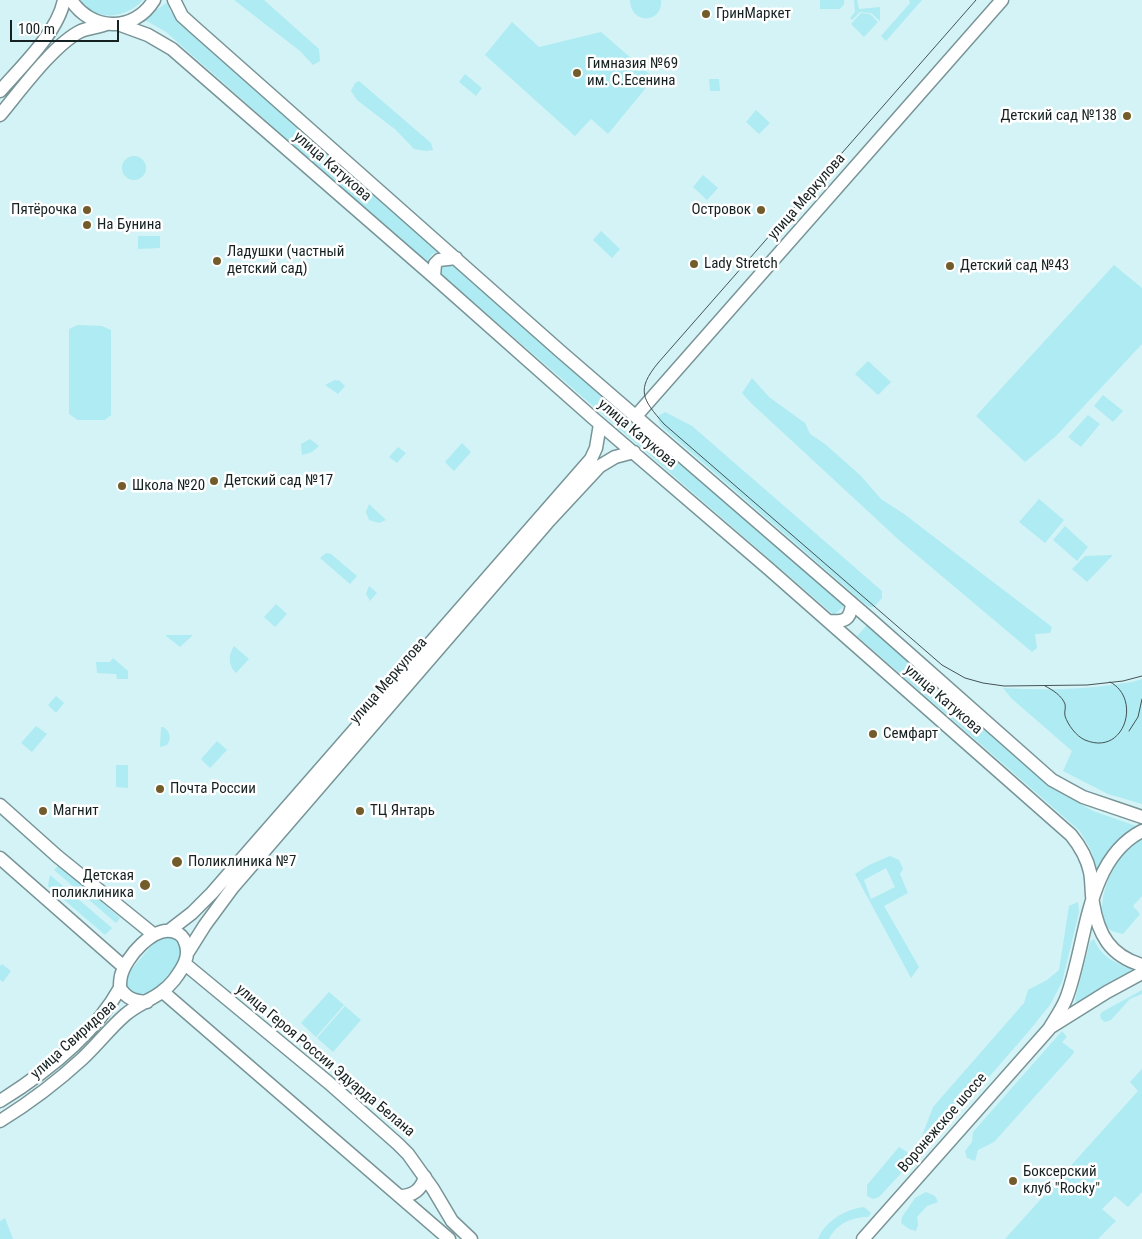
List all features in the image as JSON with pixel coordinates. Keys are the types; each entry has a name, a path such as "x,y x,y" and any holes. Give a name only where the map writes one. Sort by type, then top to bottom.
{"main road":[{"path":"0,91 47,37 63,7 64,0"},
{"name":"улица Катукова","path":"71,0 81,12 93,20 148,35 172,49 1071,835 1079,845 1088,865 1092,882 1093,902"},
{"name":"улица Меркулова","path":"636,416 1002,0"},
{"path":"0,115 36,72 61,46 80,32 132,20 144,12 154,1"},
{"name":"улица Катукова","path":"176,2 182,16 193,26 1052,780 1083,797 1142,817"},
{"path":"434,277 435,264 439,260 456,258"},
{"name":"улица Меркулова","path":"170,930 192,913 212,893 592,457 596,448 600,424"},
{"name":"улица Меркулова","path":"186,958 204,925 233,887 547,523 594,471 615,456 634,452"},
{"path":"829,622 838,622 846,619 851,613 852,604"},
{"path":"0,805 57,856 153,934"},
{"path":"1049,1029 1066,999 1100,879 1114,853 1124,842 1142,831"},
{"path":"0,858 124,967"},
{"path":"1093,902 1100,930 1112,950 1142,965"},
{"path":"170,930 182,936 186,958 174,979 163,992 147,1002 134,1001 120,988 124,967 136,950 153,934 170,930"},
{"name":"улица Героя России Эдуарда Белана","path":"186,958 377,1124 408,1154 425,1177 452,1221 471,1239"},
{"path":"1049,1029 1107,992 1142,973"},
{"name":"улица Свиридова","path":"0,1101 41,1072 80,1039 99,1018 120,988"},
{"path":"163,992 449,1239"},
{"name":"улица Свиридова","path":"0,1121 57,1081 84,1058 127,1014 147,1002"},
{"name":"Воронежское шоссе","path":"863,1239 1049,1029"},
{"path":"400,1196 407,1196 418,1191 425,1177"}],"shaded area":[{"path":"81,0 143,0 128,11 120,14 103,15 95,12"},
{"path":"234,0 264,0 319,49 320,61 313,65 300,51"},
{"path":"630,0 661,0 660,8 657,14 652,17 640,17 631,8"},
{"path":"820,0 844,0 844,4 840,9 820,9"},
{"path":"854,0 857,0 859,9 880,7 880,21 871,13 860,12 852,20 850,18 855,12"},
{"path":"909,0 922,0 886,41 881,36 910,3"},
{"path":"168,2 170,11 178,19 439,252 432,254 427,263 166,32 143,19"},
{"path":"861,13 870,14 878,22 864,37 851,24"},
{"name":"Гимназия №69 им. С.Есенина","path":"512,22 539,47 601,32 654,78 608,134 591,119 575,136 485,55"},
{"path":"465,74 482,88 476,96 459,82"},
{"path":"709,79 719,79 720,91 710,91"},
{"path":"359,81 431,143 433,150 414,149 396,130 357,100 351,91 355,83"},
{"path":"756,110 770,123 759,134 746,122"},
{"path":"134,156 142,160 146,168 142,176 134,180 126,176 122,168 126,160"},
{"path":"703,175 718,188 707,200 693,187"},
{"path":"601,231 620,249 612,258 593,240"},
{"path":"138,236 160,236 160,248 138,249"},
{"path":"446,264 453,264 844,606 834,615 441,274 442,268"},
{"path":"1114,265 1142,288 1142,344 1056,436 1025,462 976,416"},
{"path":"78,325 102,326 111,330 111,415 105,420 78,420 69,414 69,329"},
{"path":"868,361 891,382 878,395 855,374"},
{"path":"752,378 769,397 805,423 810,434 825,444 860,475 881,499 904,514 1052,627 1050,633 1035,634 1037,648 1032,652 899,540 751,403 742,393"},
{"path":"335,380 340,381 345,386 338,394 325,385"},
{"path":"1103,395 1123,411 1113,422 1094,406"},
{"path":"665,412 692,426 882,591 882,598 874,607 864,603 662,427 658,416"},
{"path":"1088,415 1100,424 1081,447 1068,437"},
{"path":"310,439 319,446 312,452 302,455 301,444"},
{"path":"462,443 471,452 454,471 445,462"},
{"path":"398,447 406,453 397,463 389,457"},
{"path":"1039,499 1064,520 1045,543 1019,522"},
{"path":"369,504 386,520 379,523 369,520 366,512"},
{"path":"1065,526 1088,547 1077,561 1053,540"},
{"path":"326,553 331,554 357,576 350,584 320,558"},
{"path":"1113,555 1087,582 1072,569 1085,556"},
{"path":"369,586 377,593 370,601 366,594"},
{"path":"276,604 287,614 275,627 264,617"},
{"path":"867,625 1053,789 1093,811 1142,828 1098,876 1092,852 1080,831 857,636"},
{"path":"165,635 193,635 180,647"},
{"path":"234,646 249,659 236,673 231,667 230,660"},
{"path":"113,658 128,671 128,679 117,679 116,674 97,673 96,662 110,662"},
{"path":"1142,679 1142,804 1108,794 1063,771 1072,751 1011,698 1003,688 1085,688 1127,683"},
{"path":"56,696 64,703 56,713 48,705"},
{"path":"36,726 47,734 32,752 21,743"},
{"path":"161,727 167,731 170,737 167,745 160,747"},
{"path":"217,741 227,750 210,768 201,759"},
{"path":"116,765 128,765 128,788 116,787"},
{"path":"1142,839 1142,896 1133,906 1140,914 1123,934 1112,931 1103,919 1105,890 1108,880 1119,861 1133,845"},
{"path":"890,856 899,860 903,869 900,874 908,893 884,906 919,967 911,978 855,874 869,865","holes":["886,868 895,887 871,899 864,880"]},
{"path":"59,865 120,918 116,923 54,870"},
{"path":"50,875 112,928 105,935 48,886"},
{"path":"1078,902 1079,912 1062,982 1050,1005 929,1146 923,1146 922,1136 933,1107 1024,1003 1028,990 1047,980 1059,970 1069,906"},
{"path":"167,936 176,938 182,944 183,958 152,994 145,997 128,991 125,984 126,976 158,938"},
{"path":"1094,939 1105,955 1114,962 1131,969 1131,971 1077,1003 1075,1000 1090,942"},
{"path":"2,964 11,971 3,982 0,980 0,966"},
{"path":"1142,990 1142,994 1130,999 1111,1020 1105,1022 1101,1019 1100,1015 1102,1012"},
{"path":"329,992 344,1005 316,1037 301,1023"},
{"path":"345,1006 361,1020 333,1052 317,1038"},
{"path":"1062,1031 1067,1037 1062,1042 1074,1051 1073,1054 994,1142 978,1150 975,1161 967,1158 965,1151 972,1142 973,1132"},
{"path":"1142,1069 1142,1192 1128,1207 1115,1196 1102,1209 1116,1221 1098,1239 1005,1239 1138,1091 1130,1082"},
{"path":"899,1147 907,1152 912,1159 907,1167 879,1197 873,1199 867,1196 867,1185"},
{"path":"926,1192 935,1196 938,1202 927,1206 917,1217 918,1225 916,1231 909,1229 901,1223 902,1217 915,1198"},
{"path":"864,1207 871,1213 868,1217 856,1218 845,1222 836,1229 829,1239 818,1239 831,1221 850,1210"},
{"path":"5,1218 13,1239 0,1239 0,1221"}],"tram line":[{"path":"976,0 658,363 647,380 644,394 651,408 664,424 942,665 965,678 1004,686 1087,685 1123,681 1142,676"},
{"path":"1045,686 1064,701 1065,716 1076,733 1085,740 1099,743 1110,740 1119,733 1127,712 1125,700 1120,690 1110,682"},
{"path":"1129,731 1138,717 1142,699"}],"place":[{"name":"ГринМаркет","path":"706,14"},
{"name":"Гимназия №69 им. С.Есенина","path":"577,73"},
{"name":"Детский сад №138","path":"1127,116"},
{"name":"Пятёрочка","path":"87,210"},
{"name":"Островок","path":"761,210"},
{"name":"На Бунина","path":"87,225"},
{"name":"Ладушки (частный детский сад)","path":"217,261"},
{"name":"Lady Stretch","path":"694,264"},
{"name":"Детский сад №43","path":"950,266"},
{"name":"Детский сад №17","path":"214,481"},
{"name":"Школа №20","path":"122,486"},
{"name":"Семфарт","path":"873,734"},
{"name":"Почта России","path":"160,789"},
{"name":"Магнит","path":"43,811"},
{"name":"ТЦ Янтарь","path":"360,811"},
{"name":"Поликлиника №7","path":"177,862"},
{"name":"Детская поликлиника","path":"145,885"},
{"name":"Боксерский клуб \"Rocky\"","path":"1013,1181"}]}
